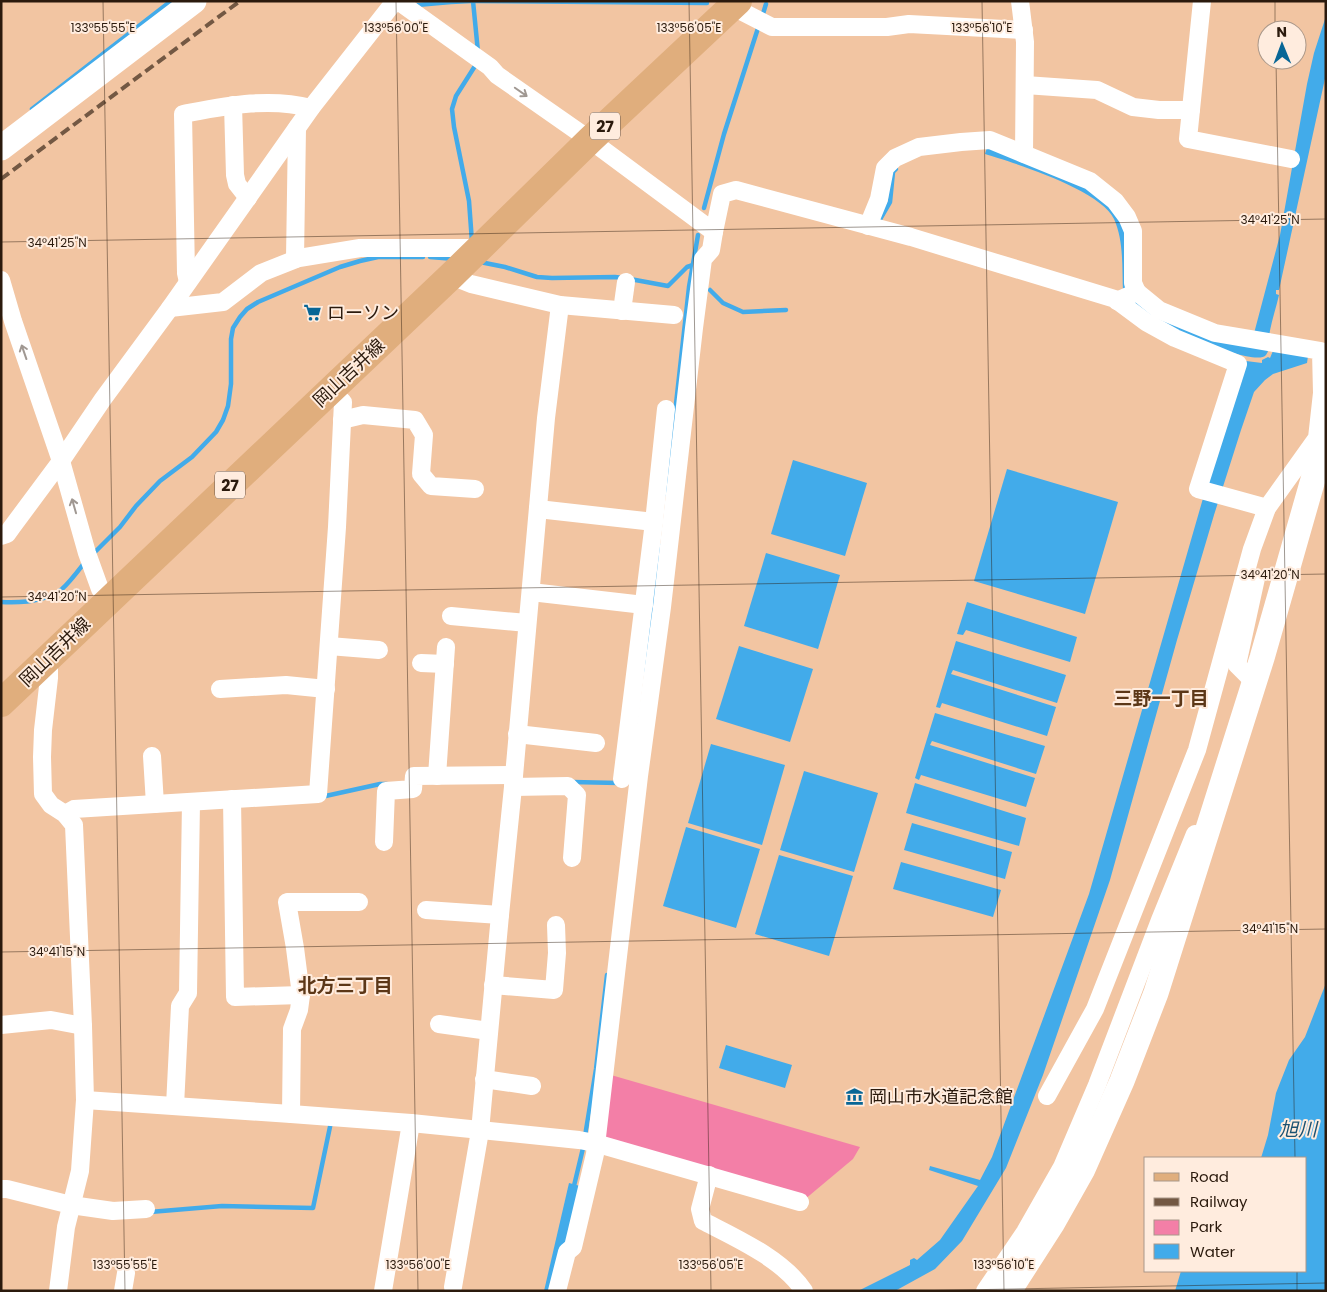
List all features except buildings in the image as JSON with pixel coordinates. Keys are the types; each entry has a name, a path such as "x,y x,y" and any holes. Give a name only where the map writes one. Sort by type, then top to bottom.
{"main road":[{"name":"岡山吉井線","path":"1,703 331,390 590,140 749,13"}],"street":[{"path":"1,148 194,1"},
{"path":"1,536 7,534 12,528 61,461 310,108 397,1 714,232"},
{"path":"1020,1 1025,42 1024,154"},
{"path":"1202,1 1188,139 1291,159"},
{"path":"749,13 772,27 887,28 909,24 1024,30"},
{"path":"1025,85 1097,90 1133,107 1159,110 1191,110"},
{"path":"188,282 186,273 183,114 234,105 268,102 294,104 310,108"},
{"path":"234,105 234,175 237,184 248,198"},
{"path":"295,259 297,128"},
{"path":"868,226 879,200 885,168 895,158 919,147 990,140 1090,181 1115,201 1127,217 1133,231 1133,283 1137,292 1158,310 1215,332 1322,351 1322,438 1254,682 1156,993 1122,1081 1083,1169 1052,1224 1008,1291"},
{"path":"622,779 636,741 662,607 703,260 711,250 722,194 736,190 920,240 1115,299 1146,322 1175,338 1238,364 1198,489 1267,508"},
{"path":"170,308 223,302 261,273 295,259 360,248 468,257 471,284 560,305 674,315"},
{"path":"1,280 61,461 89,558 100,589 108,601"},
{"path":"622,311 626,282"},
{"path":"1117,301 1137,292"},
{"path":"453,1287 479,1135 546,418 560,305"},
{"path":"65,814 74,809 155,804 191,806 318,794 337,527 343,402 331,390"},
{"path":"557,1291 567,1252 573,1247 595,1154 588,1142 636,741 644,605 666,409"},
{"path":"342,420 363,415 415,420 424,435 421,474 431,486 475,489"},
{"path":"1047,1096 1095,1009 1197,750 1252,550 1267,508 1322,438"},
{"path":"1254,682 1237,666 1261,551 1267,508"},
{"path":"538,509 654,522"},
{"path":"531,592 644,605"},
{"path":"451,616 527,624"},
{"path":"329,646 379,650"},
{"path":"421,663 445,656 437,776"},
{"path":"47,660 49,678 43,730 43,794 51,805 65,814 74,825 85,1100 80,1171 66,1227 58,1291"},
{"path":"220,689 286,685 326,689"},
{"path":"517,734 596,742"},
{"path":"152,756 155,804"},
{"path":"384,842 386,791 413,789 414,776 513,781 568,786 576,796 572,858"},
{"path":"232,803 234,997 301,995"},
{"path":"176,1106 180,1006 188,993 191,806"},
{"path":"985,1291 1025,1232 1062,1167 1097,1085 1160,920 1202,818 1212,814"},
{"path":"291,1114 292,1029 299,1010 301,995 287,902 359,902"},
{"path":"426,910 500,914"},
{"path":"493,985 554,990 557,953 556,925"},
{"path":"1,1025 50,1020 83,1026"},
{"path":"439,1024 489,1031"},
{"path":"484,1079 532,1086"},
{"path":"85,1100 291,1114 479,1135 588,1142 800,1202"},
{"path":"384,1291 410,1128"},
{"path":"709,1175 700,1209 702,1221 746,1244 783,1267 804,1291"},
{"path":"1,1189 71,1205 113,1211 146,1209"},
{"path":"123,1291 126,1272"}],"green space":[{"path":"611,1075 860,1147 853,1159 804,1200 604,1139"}],"water":[{"path":"1326,16 1326,74 1279,290 1276,290 1276,294 1279,295 1269,336 1269,348 1266,355 1259,358 1230,352 1193,338 1150,318 1123,292 1122,255 1119,236 1114,219 1106,208 1093,198 1056,179 985,154 988,144 1075,178 1125,217 1137,296 1252,341 1280,235 1307,84 1314,53"},
{"path":"1275,346 1308,356 1307,363 1273,374 1254,392 1214,515 1177,640 1110,880 1043,1075 1006,1168 962,1241 935,1269 895,1291 858,1291 910,1265 910,1260 914,1258 917,1260 940,1240 978,1186 929,1170 930,1166 980,1180 992,1157 1089,894 1208,481 1246,361 1262,363 1262,360 1270,358"},
{"path":"793,460 867,483 845,556 771,534"},
{"path":"1007,469 1118,502 1085,614 974,581"},
{"path":"766,553 840,575 818,649 744,626"},
{"path":"967,602 1077,637 1070,662 966,630 963,635 957,634"},
{"path":"956,641 1066,675 1057,703 953,670 951,674 1056,707 1047,736 942,703 940,708 936,707"},
{"path":"739,646 813,669 790,742 716,719"},
{"path":"935,713 1045,746 1036,774 932,741 930,745 1035,778 1026,807 921,775 919,780 915,778"},
{"path":"711,744 785,765 762,845 688,823"},
{"path":"804,771 878,793 854,872 780,850"},
{"path":"915,783 1026,818 1019,846 906,813"},
{"path":"912,823 1012,852 1005,879 904,850"},
{"path":"686,827 760,849 736,928 663,906"},
{"path":"779,855 853,876 829,956 755,934"},
{"path":"901,862 1001,890 993,917 893,889"},
{"name":"旭川","path":"1326,983 1326,1291 1175,1291 1181,1272 1307,1272 1307,1157 1261,1157 1268,1135 1276,1093 1289,1060 1305,1037"},
{"path":"726,1045 792,1065 785,1088 719,1068"},
{"path":"569,1183 580,1186 553,1291 544,1291"}],"waterway":[{"path":"32,109 171,1"},
{"path":"417,5 471,1"},
{"path":"473,1 478,52"},
{"path":"475,1 707,3"},
{"path":"762,17 766,4"},
{"path":"704,208 724,134 759,25"},
{"path":"472,242 469,201 452,109 456,96 476,62"},
{"path":"879,221 890,202 893,172 896,169"},
{"path":"666,494 689,287 698,235"},
{"path":"92,555 120,527 136,506 160,481 192,457 216,432 228,406 231,384 231,339 233,328 247,309 258,302 340,267 360,261 378,257 423,257"},
{"path":"430,257 455,259"},
{"path":"480,262 505,267 537,277 623,278"},
{"path":"630,279 668,286 687,267 693,265"},
{"path":"710,290 723,303 743,312 786,310"},
{"path":"644,672 660,546"},
{"path":"1,602 33,601 49,597 62,589 85,562"},
{"path":"572,782 619,783"},
{"path":"321,797 387,784"},
{"path":"585,1136 596,1069 607,975"},
{"path":"150,1212 222,1206 313,1208 331,1122"},
{"path":"573,1190 584,1144"}],"railway":[{"path":"1,179 240,1"}],"place":[{"name":"ローソン","path":"313,313"},
{"name":"岡山市水道記念館","path":"855,1097"}],"district":[{"name":"三野一丁目","path":"1161,698"},
{"name":"北方三丁目","path":"345,985"}]}
